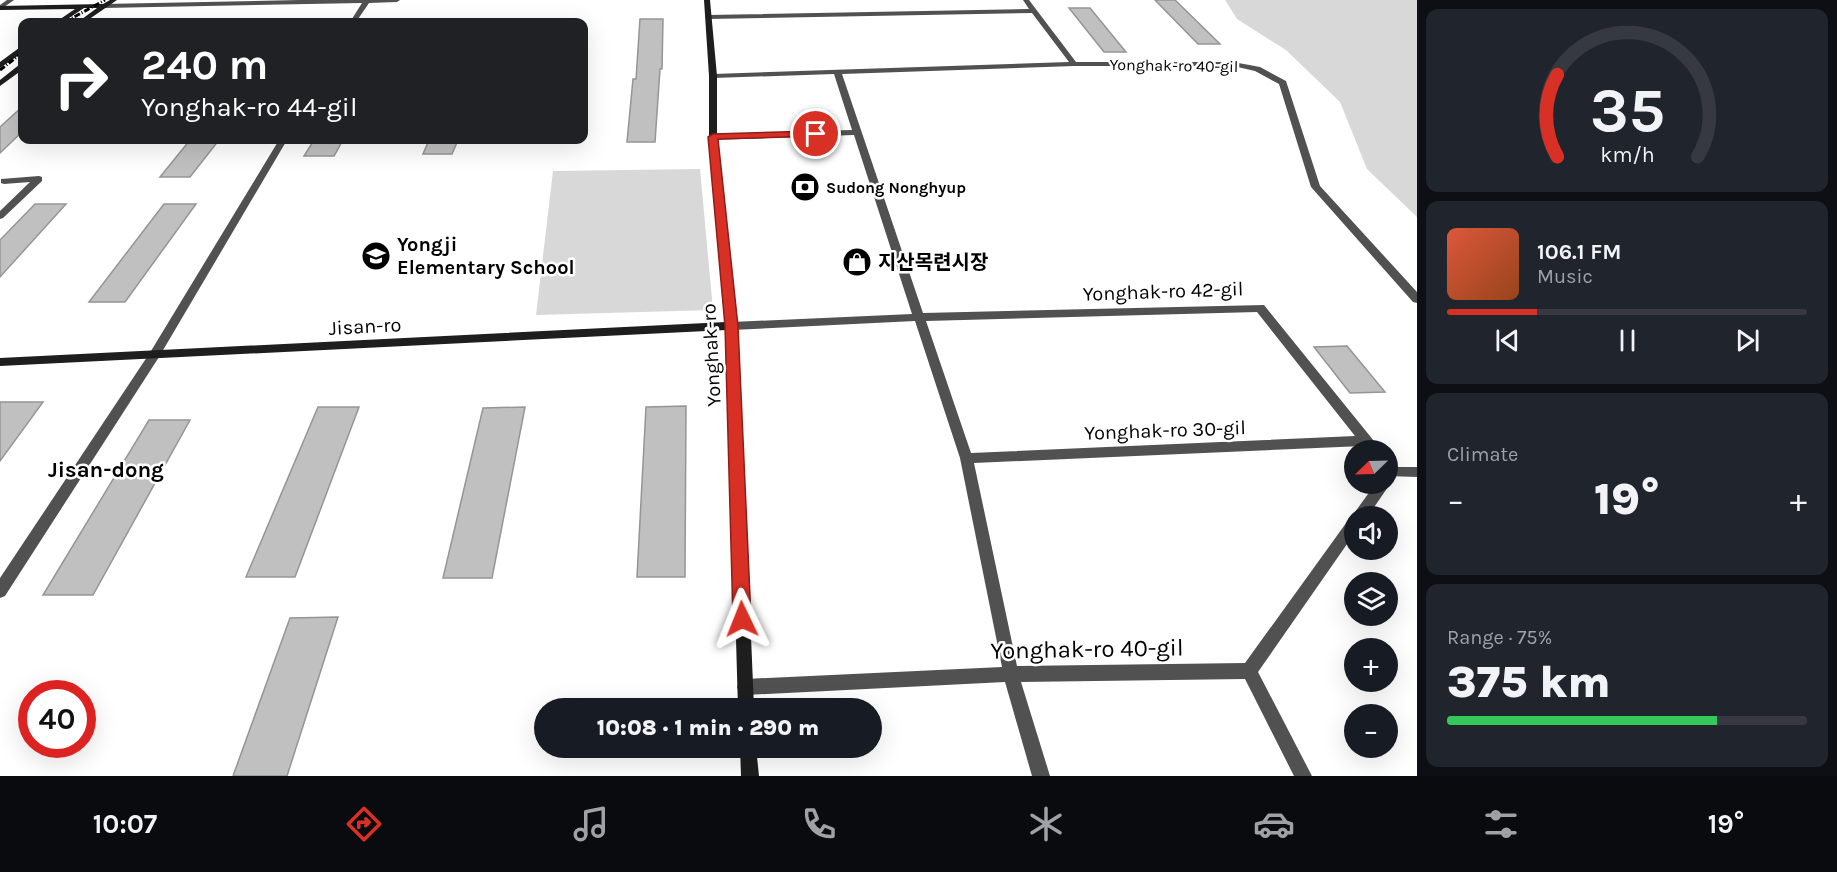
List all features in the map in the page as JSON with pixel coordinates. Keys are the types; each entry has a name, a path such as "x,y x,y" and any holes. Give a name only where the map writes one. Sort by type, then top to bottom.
{"street":[{"path":"65,18 95,0"},
{"path":"86,18 114,0"},
{"path":"355,18 366,0"},
{"path":"0,8 10,4 103,6 397,0"},
{"name":"Yonghak-ro","path":"707,0 713,76 713,137 732,326 745,698"},
{"path":"1026,0 1074,64"},
{"path":"0,14 10,4"},
{"path":"185,18 199,4"},
{"path":"708,17 1035,11"},
{"path":"0,66 18,53"},
{"name":"Yonghak-ro 40-gil","path":"713,76 1074,64 1233,64 1257,69 1283,83 1316,187 1417,299"},
{"path":"0,84 18,70"},
{"path":"837,71 921,317 966,458 1011,674 1041,776"},
{"path":"713,137 857,132"},
{"path":"0,591 155,354 281,144"},
{"path":"0,216 39,179 4,181"},
{"name":"Yonghak-ro 42-gil","path":"732,326 921,317 1260,308 1365,440"},
{"name":"Jisan-ro","path":"0,362 732,326"},
{"name":"Yonghak-ro 30-gil","path":"966,458 1344,447"},
{"path":"1398,474 1417,472"},
{"path":"1303,776 1249,671 1344,537"},
{"name":"Yonghak-ro 40-gil","path":"744,687 1011,674 1249,671"},
{"path":"749,758 750,776"}],"shaded area":[{"path":"1225,0 1417,0 1417,217 1367,169 1340,102 1286,50 1237,19"},
{"path":"700,169 713,310 536,315 553,171"}],"building":[{"path":"1155,0 1175,0 1220,44 1198,44"},
{"path":"1069,8 1090,8 1126,52 1104,52"},
{"path":"640,19 663,19 662,69 660,69 655,142 627,142 633,79 636,79"},
{"path":"18,111 18,136 0,153 0,127"},
{"path":"187,144 216,144 190,177 160,177"},
{"path":"312,144 341,144 334,156 304,156"},
{"path":"427,144 456,144 452,154 423,154"},
{"path":"35,204 66,204 0,277 0,240"},
{"path":"164,204 196,204 125,302 89,302"},
{"path":"1347,346 1385,392 1350,393 1314,347"},
{"path":"0,402 43,402 0,461"},
{"path":"686,406 685,577 637,577 646,407"},
{"path":"318,407 359,407 295,577 246,577"},
{"path":"525,407 492,578 443,578 483,408"},
{"path":"149,420 190,420 93,595 43,595"},
{"path":"338,617 287,776 233,776 290,618"}],"railway":[{"path":"72,18 105,0"},
{"path":"0,70 18,56"}],"place":[{"name":"Sudong Nonghyup","path":"805,187"},
{"name":"Yongji Elementary School","path":"376,256"},
{"name":"지산목련시장","path":"857,262"}],"district":[{"name":"Jisan-dong","path":"106,469"}],"route":[{"path":"742,619 732,326 713,137 816,134"}]}
